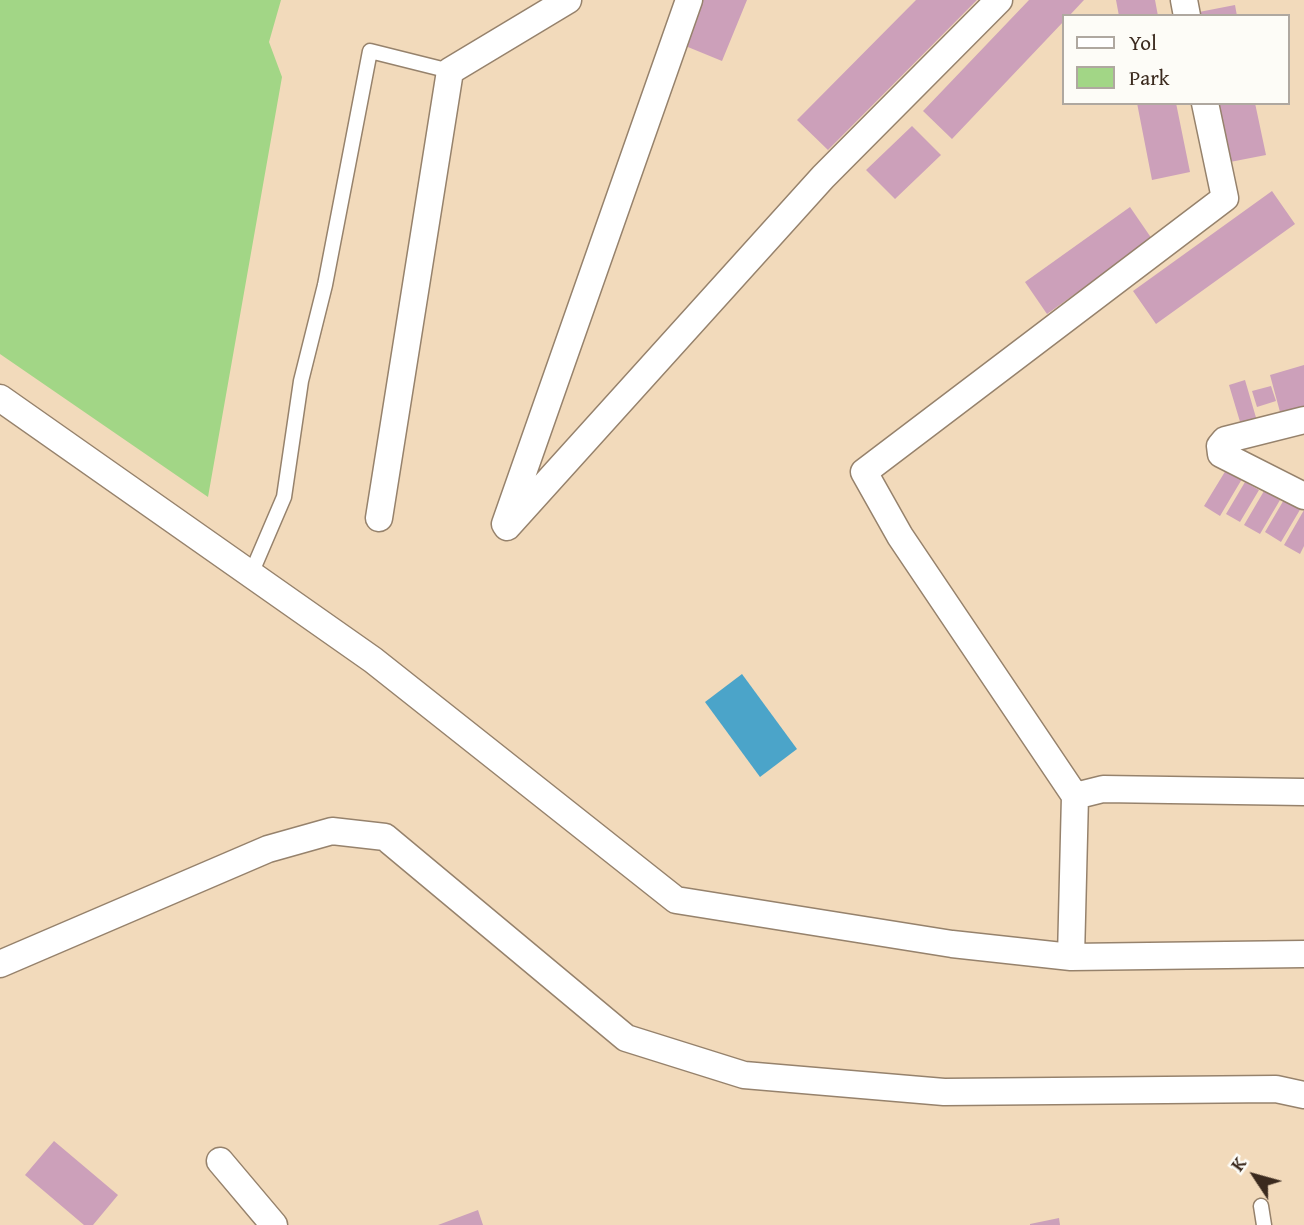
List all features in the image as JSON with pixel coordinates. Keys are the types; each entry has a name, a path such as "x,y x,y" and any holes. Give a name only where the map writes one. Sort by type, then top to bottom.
{"street":[{"path":"379,518 450,71 568,0"},
{"path":"689,0 505,524 508,527 822,177 999,0"},
{"path":"1072,957 1075,796 900,536 864,472 1225,198 1205,105"},
{"path":"0,398 373,660 676,900 952,944 1072,957 1304,954"},
{"path":"1304,420 1225,440 1220,446 1221,454 1304,496"},
{"path":"1075,796 1103,789 1304,792"},
{"path":"0,964 268,849 332,831 385,837 626,1038 744,1075 944,1092 1276,1089 1304,1095"},
{"path":"220,1161 274,1225"}],"lane":[{"path":"251,574 284,497 301,381 325,285 370,51 450,71"},
{"path":"1261,1206 1264,1225"}],"green space":[{"path":"0,0 281,0 269,42 282,77 208,497 0,354"}],"water":[{"path":"742,674 797,749 760,777 705,702"}],"building":[{"path":"702,0 747,0 722,61 683,45"},
{"path":"916,0 977,0 828,150 797,120"},
{"path":"1029,0 1084,0 1071,14 1062,14 1062,23 952,139 923,111"},
{"path":"1116,0 1155,0 1158,14 1119,14"},
{"path":"1235,5 1237,14 1199,14"},
{"path":"1137,105 1176,105 1190,172 1152,180"},
{"path":"1217,105 1255,105 1266,155 1230,162"},
{"path":"912,126 941,155 895,199 866,170"},
{"path":"1272,191 1295,224 1156,324 1133,291"},
{"path":"1130,207 1152,239 1047,314 1025,282"},
{"path":"1304,365 1304,406 1280,412 1270,375"},
{"path":"1245,380 1257,421 1241,425 1229,385"},
{"path":"1271,386 1276,401 1257,407 1252,391"},
{"path":"1226,470 1242,479 1220,516 1204,506"},
{"path":"1245,482 1259,490 1240,522 1226,514"},
{"path":"1264,491 1280,500 1260,534 1244,525"},
{"path":"1285,498 1301,508 1281,542 1265,532"},
{"path":"1304,510 1304,546 1300,554 1284,545"},
{"path":"54,1141 118,1195 93,1225 84,1225 25,1175"},
{"path":"478,1210 483,1225 438,1225"},
{"path":"1059,1218 1060,1225 1030,1225 1030,1224"}]}
